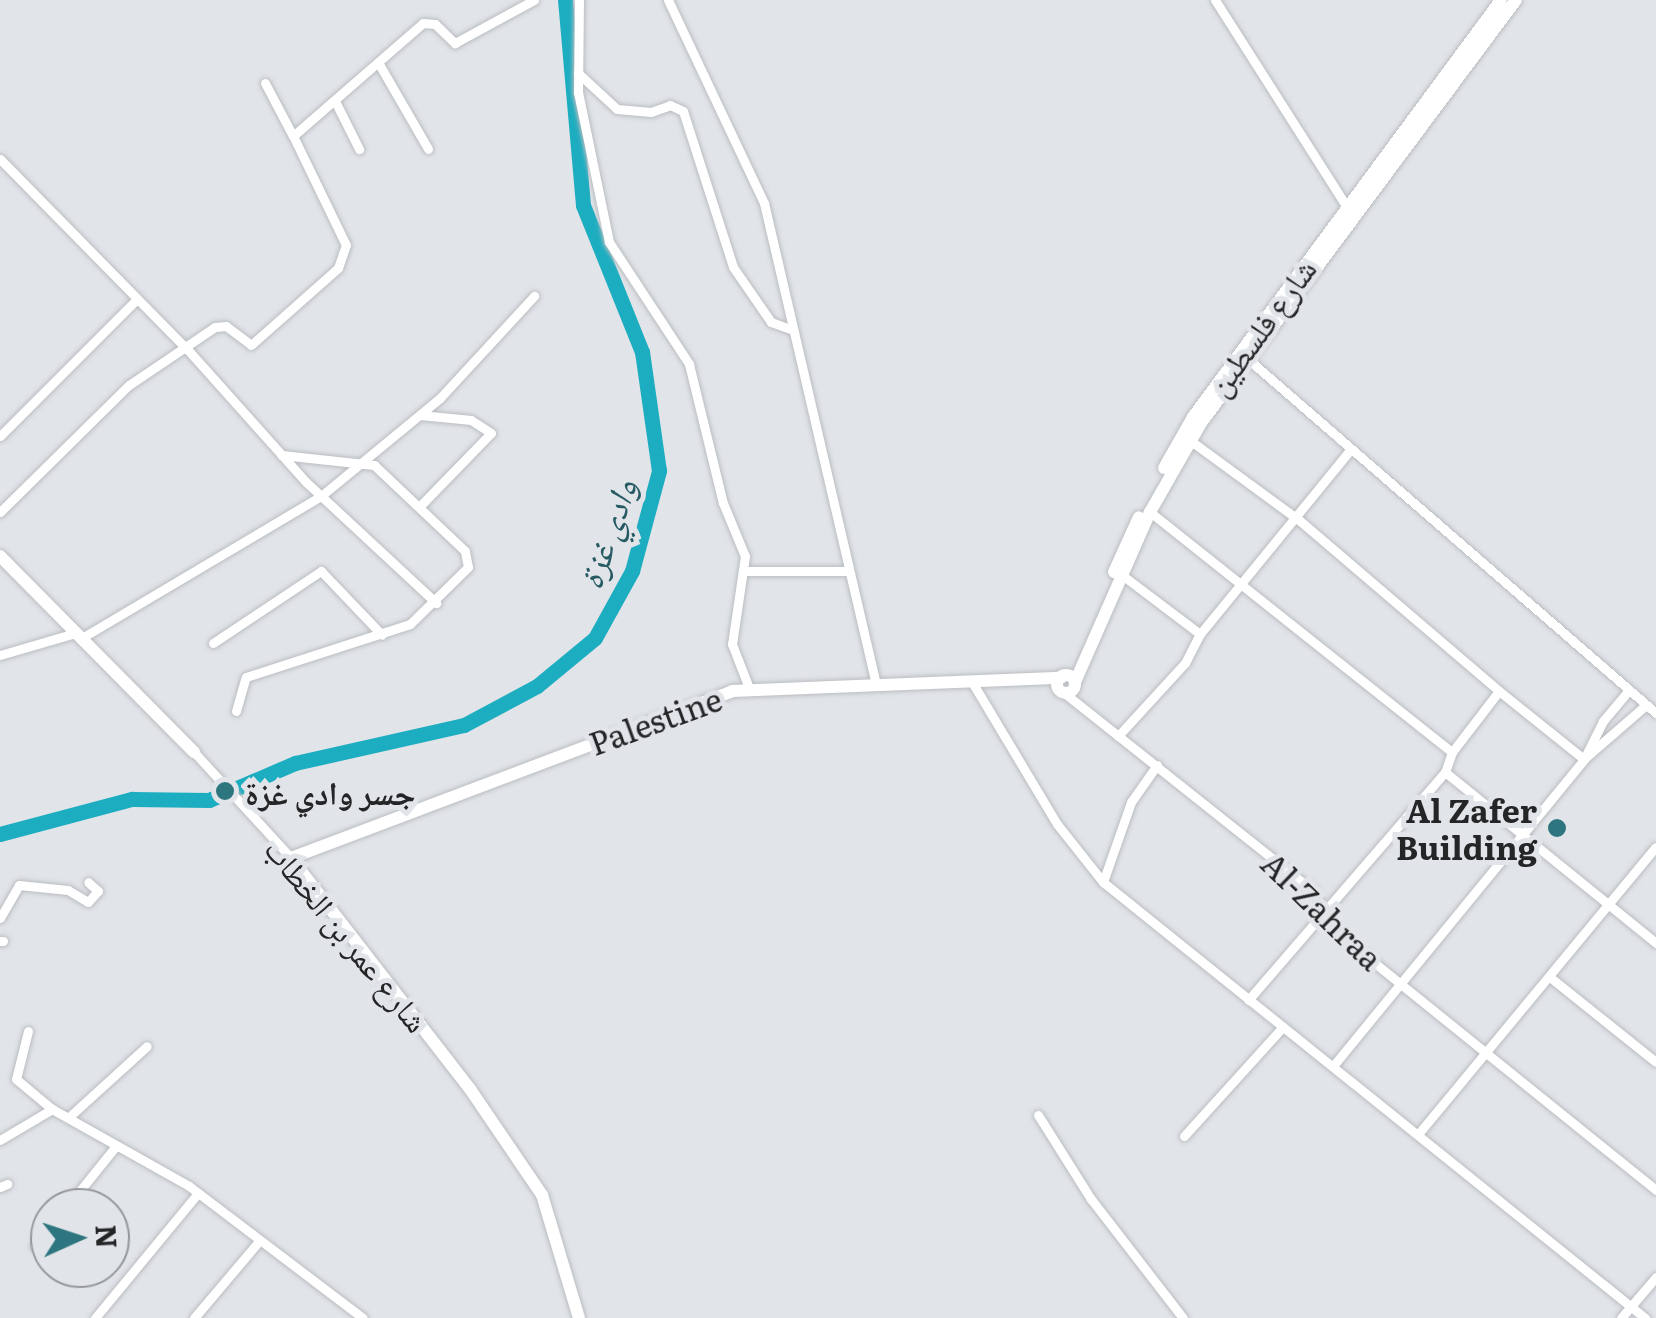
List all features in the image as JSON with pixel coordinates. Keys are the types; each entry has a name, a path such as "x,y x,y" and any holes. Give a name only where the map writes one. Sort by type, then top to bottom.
{"street":[{"path":"293,136 423,23 435,24 455,42 534,0"},
{"path":"579,0 578,73 609,242 690,364 723,503 746,556 732,644 750,688"},
{"path":"668,0 760,190 876,683"},
{"path":"1215,0 1347,207"},
{"name":"شارع فلسطين","path":"1066,684 1126,542 1194,417 1501,0"},
{"name":"شارع فلسطين","path":"1249,360 1516,0"},
{"path":"379,64 428,149"},
{"path":"578,73 617,110 670,105 684,111 733,267 771,322 793,330"},
{"path":"0,512 129,385 226,326 251,345 348,254 265,83"},
{"path":"334,102 360,149"},
{"path":"0,159 188,350 321,496 436,602"},
{"path":"0,654 77,636 321,496 420,415 534,296"},
{"path":"0,436 137,300"},
{"path":"1066,684 1150,512 1190,441 1249,360 1349,452 1656,713"},
{"path":"419,506 491,433 471,420 420,415"},
{"path":"1190,441 1299,520 1584,759"},
{"path":"1118,736 1186,663 1200,634 1299,520 1349,452"},
{"path":"236,711 246,677 382,635 423,616 469,558 386,474 362,463 282,455"},
{"path":"1150,512 1452,752"},
{"name":"شارع عمر بن الخطاب","path":"0,556 194,752 291,858 470,1088 542,1194 578,1318"},
{"path":"213,642 321,571 382,635"},
{"path":"744,571 849,571"},
{"path":"1122,575 1200,634"},
{"path":"972,682 1064,836 1103,882 1644,1318"},
{"name":"Palestine","path":"291,858 750,688 876,683 1066,684"},
{"name":"Al-Zahraa","path":"1066,684 1118,736 1314,892 1330,927 1656,1190"},
{"path":"1584,759 1603,721 1630,690"},
{"path":"1248,1000 1445,772 1452,752 1500,691"},
{"path":"1334,1066 1584,759 1646,705"},
{"path":"1103,882 1131,802 1157,765"},
{"path":"1445,772 1656,943"},
{"path":"1419,1133 1489,1056 1656,848"},
{"path":"0,918 20,885 68,890 88,902 98,890 88,882"},
{"path":"1551,978 1656,1062"},
{"path":"1184,1136 1283,1027"},
{"path":"28,1031 16,1078 52,1109 198,1192 356,1316"},
{"path":"69,1117 146,1046"},
{"path":"0,1140 52,1109"},
{"path":"1038,1115 1091,1199 1183,1318"},
{"path":"82,1188 115,1147"},
{"path":"95,1318 198,1192"},
{"path":"194,1318 259,1241"},
{"path":"1622,1318 1656,1277"}],"waterway":[{"name":"وادي غزة","path":"0,834 132,799 209,800 295,763 464,725 537,686 595,638 632,571 659,471 642,352 583,205 565,0"}],"place":[{"name":"جسر وادي غزة","path":"225,791"},
{"name":"Al Zafer Building","path":"1557,828"}]}
